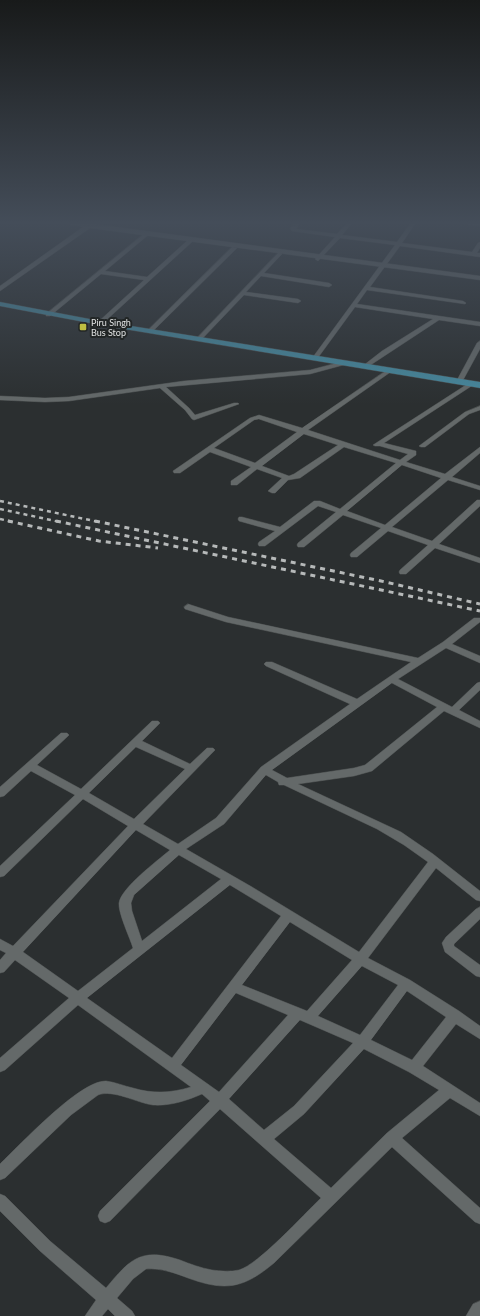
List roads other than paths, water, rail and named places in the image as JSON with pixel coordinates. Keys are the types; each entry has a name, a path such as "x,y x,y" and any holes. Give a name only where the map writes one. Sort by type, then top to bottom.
{"main road":[{"path":"0,304 48,315 480,385"},
{"path":"0,309 15,308"}],"street":[{"path":"0,289 9,282"},
{"path":"48,315 87,282"},
{"path":"100,323 144,282"},
{"path":"150,331 199,282"},
{"path":"199,339 252,282"},
{"path":"313,282 329,285"},
{"path":"315,358 369,282"},
{"path":"365,288 463,303"},
{"path":"242,293 298,301"},
{"path":"353,305 480,324"},
{"path":"366,366 394,345 438,318"},
{"path":"459,382 480,343"},
{"path":"0,398 58,400 162,386 310,372 345,362"},
{"path":"234,482 304,430 390,370"},
{"path":"367,452 471,384"},
{"path":"162,386 187,409 194,418 236,404"},
{"path":"423,446 467,413 480,408"},
{"path":"178,471 257,417 304,430 480,488"},
{"path":"209,449 286,478 294,478 343,444"},
{"path":"301,545 402,463 413,452 379,444"},
{"path":"354,555 480,449"},
{"path":"272,491 286,478"},
{"path":"403,572 480,502"},
{"path":"262,544 315,504 319,503 340,512 480,561"},
{"path":"242,519 281,530"},
{"path":"188,608 226,619 419,661"},
{"path":"139,948 126,911 127,896 177,850 220,821 265,770 391,679 446,644 477,620"},
{"path":"446,644 480,660"},
{"path":"269,664 357,703"},
{"path":"391,679 480,725"},
{"path":"283,782 354,772 368,768 480,685"},
{"path":"0,873 155,723"},
{"path":"0,793 64,735"},
{"path":"135,742 191,768"},
{"path":"0,968 135,825 210,750"},
{"path":"30,766 82,794 229,879 360,959 406,984 455,1015 480,1033"},
{"path":"265,770 283,782 396,835 435,861 480,897"},
{"path":"105,1216 360,959 435,861"},
{"path":"0,1066 78,998 139,948 229,879"},
{"path":"480,912 448,943 449,949 480,972"},
{"path":"173,1066 289,915"},
{"path":"0,944 14,952 220,1100 330,1197"},
{"path":"264,1139 299,1110 362,1042 406,984"},
{"path":"234,988 303,1015 362,1042 414,1068 480,1110"},
{"path":"414,1068 455,1015"},
{"path":"0,1173 78,1100 93,1090 101,1087 109,1088 157,1100 182,1096 203,1088"},
{"path":"93,1316 134,1268 147,1261 157,1262 202,1276 219,1278 236,1278 252,1271 269,1258 392,1138 449,1090"},
{"path":"392,1138 480,1217"},
{"path":"0,1201 45,1246 127,1316"},
{"path":"476,1316 480,1311"}],"railway":[{"path":"0,501 99,522"},
{"path":"0,509 60,522"},
{"path":"0,519 13,522"},
{"path":"8,521 99,541 158,548"},
{"path":"56,521 480,611"},
{"path":"95,521 381,581 480,604"}],"place":[{"name":"Piru Singh Bus Stop","path":"83,327"}]}
